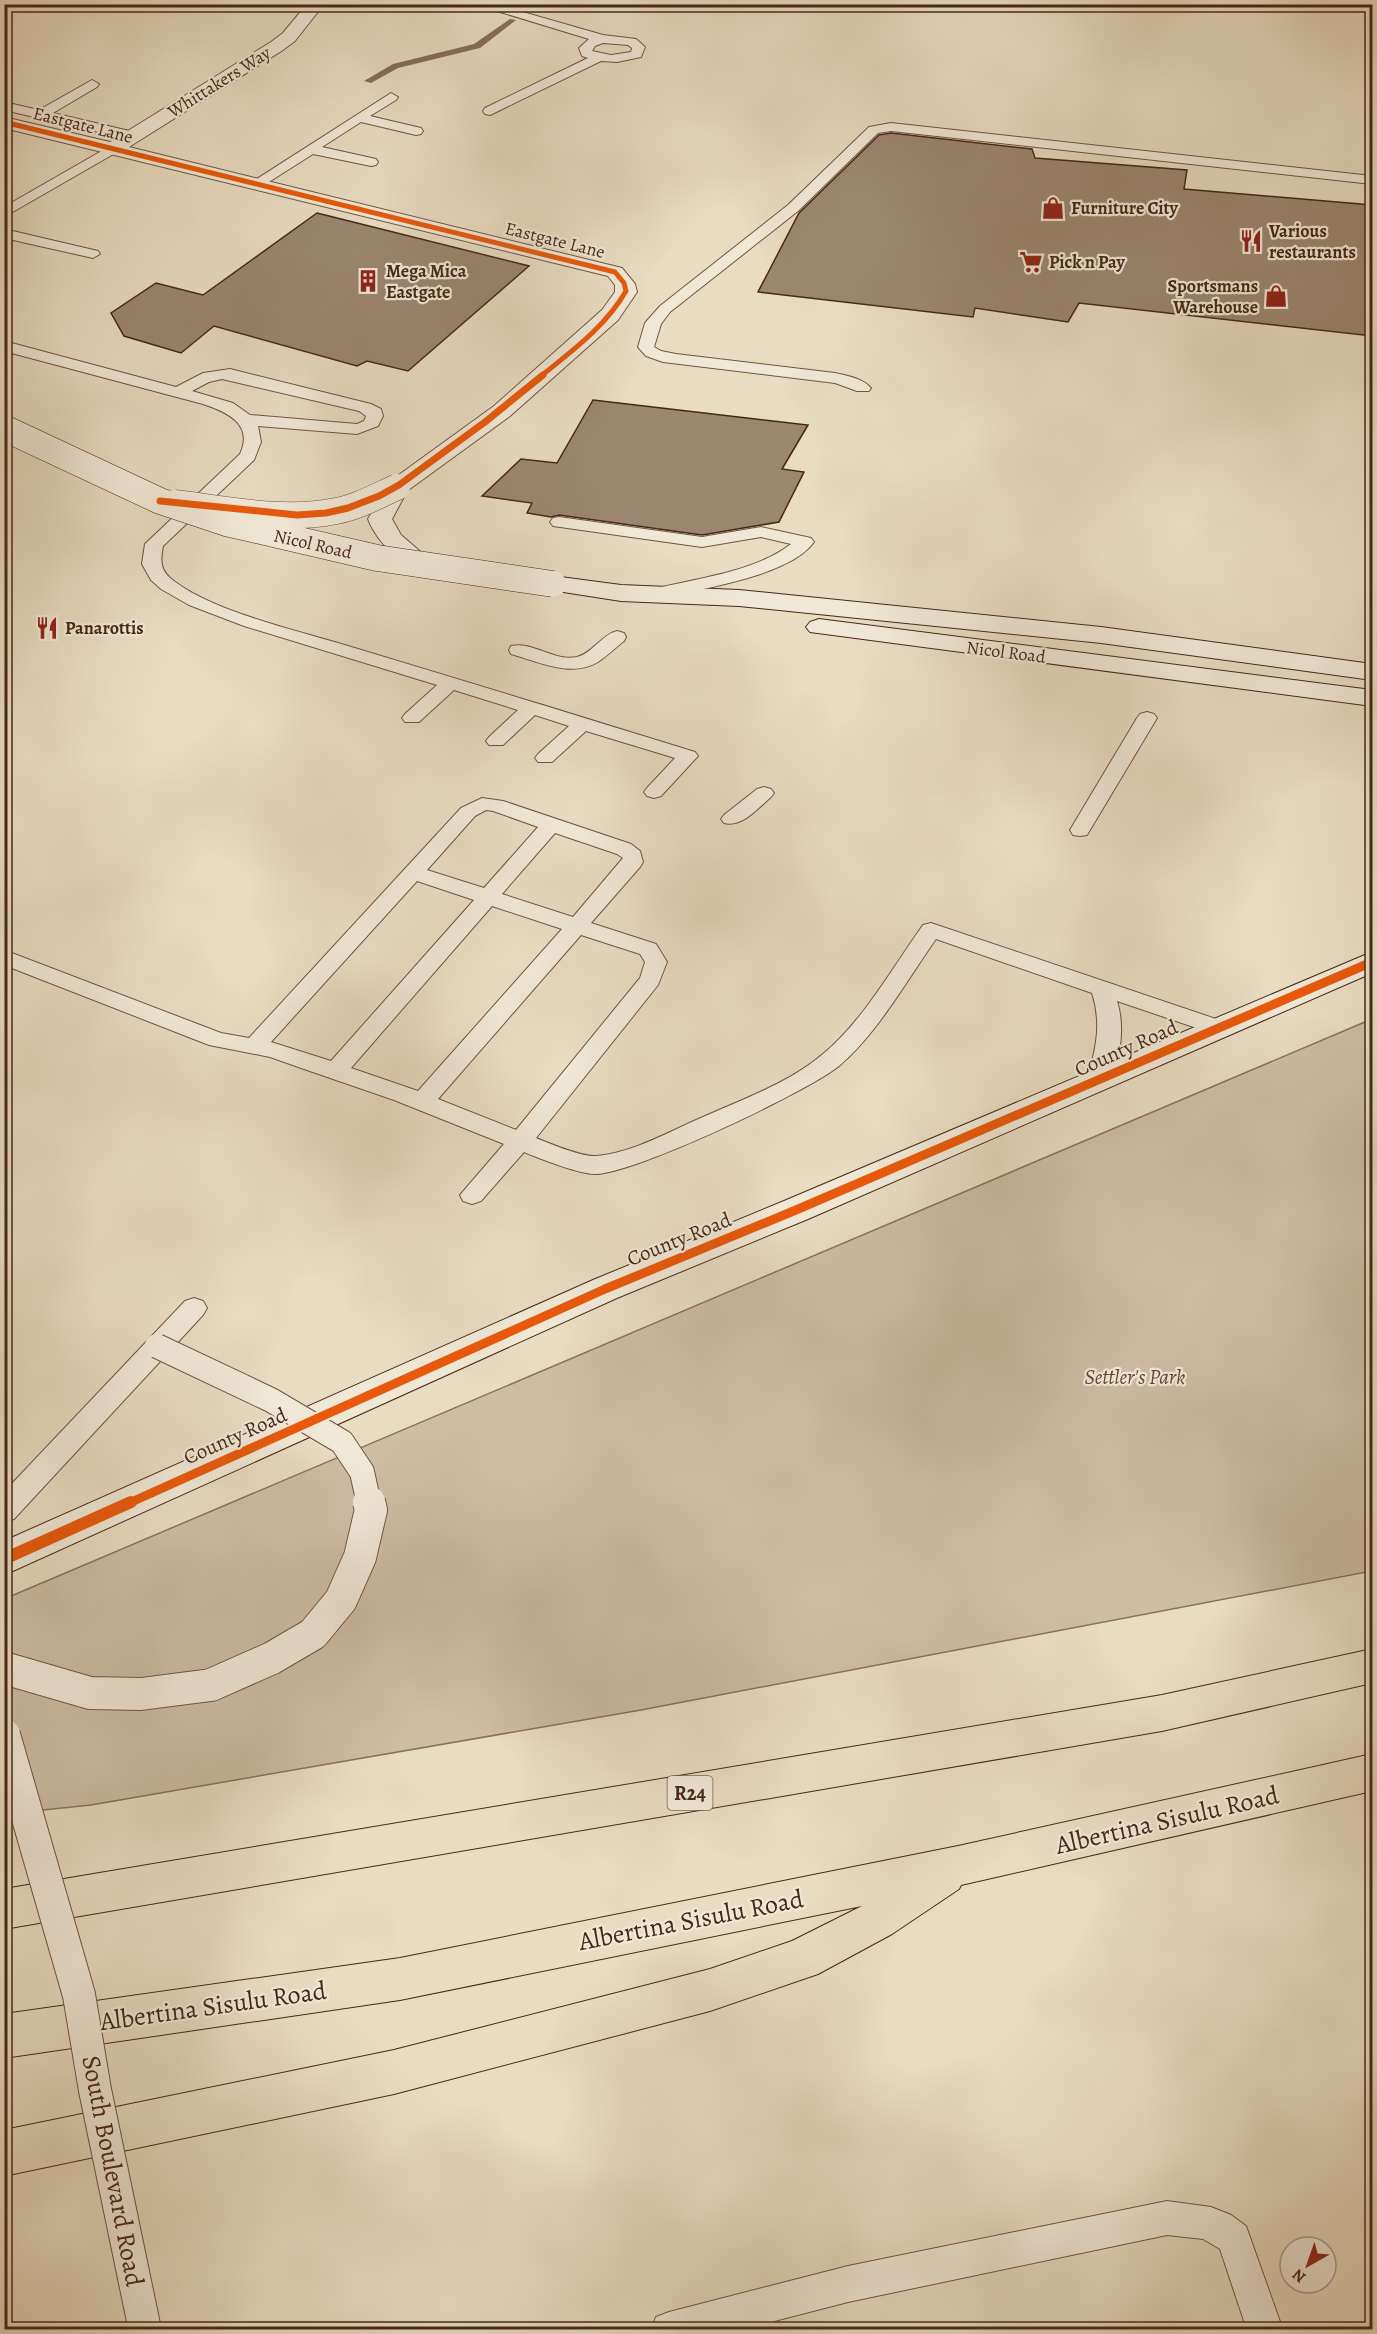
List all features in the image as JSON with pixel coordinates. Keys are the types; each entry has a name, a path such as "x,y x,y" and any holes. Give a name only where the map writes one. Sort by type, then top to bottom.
{"highway":[{"name":"R24","path":"4,1910 1162,1713 1372,1666"},
{"name":"Albertina Sisulu Road","path":"4,2036 400,1979 958,1866 1372,1773"},
{"path":"4,2153 394,2072 710,1990 802,1959 877,1920 958,1866"}],"street":[{"name":"Whittakers Way","path":"112,149 277,46 289,36 316,4"},
{"name":"Eastgate Lane","path":"4,123 615,272 625,284 626,292 610,315 502,411 397,487 355,505 316,515 285,516 160,501"},
{"name":"Nicol Road","path":"4,428 160,501 226,523 365,556 553,584 740,598 1101,635 1372,672"},
{"path":"397,487 381,519 383,529 398,545 425,566"},
{"name":"Nicol Road","path":"651,593 677,607 872,635 1372,698"},
{"name":"County Road","path":"4,1559 605,1289 807,1206 1372,962"}],"lane":[{"path":"480,4 602,39 632,42 639,47 636,54 628,57 598,58 490,111"},
{"path":"598,58 587,53 585,48 590,43 602,39"},
{"path":"41,115 92,84"},
{"path":"256,184 392,97"},
{"path":"4,106 133,136"},
{"path":"359,118 416,131"},
{"path":"863,388 852,382 835,378 676,359 654,354 646,347 653,323 665,309 793,207 874,130 891,127 913,129 1372,180"},
{"path":"311,148 371,162"},
{"path":"4,213 112,149"},
{"path":"4,233 93,254"},
{"path":"4,346 178,392 233,410 245,420 254,435 253,448 248,456 238,468 154,544 152,567 167,585 194,599 251,622 688,756 654,792"},
{"path":"178,392 204,377 230,374 365,406 375,412 375,419 371,424 357,429 245,420"},
{"path":"559,522 702,542 761,532 805,542 783,559 765,567 651,593"},
{"path":"518,650 578,664 588,660 617,637"},
{"path":"412,718 451,683"},
{"path":"496,741 533,707"},
{"path":"1080,830 1147,718"},
{"path":"545,758 584,723"},
{"path":"731,819 764,793"},
{"path":"254,1047 468,812 482,804 496,805 624,849 633,856 633,862 422,1102"},
{"path":"336,1071 551,825"},
{"path":"414,873 648,949 656,962 650,980 520,1140 472,1195"},
{"path":"4,957 217,1040 254,1047 336,1071 551,1153 594,1165 619,1160 652,1148 774,1094 831,1060 860,1030 931,930 1217,1027"},
{"path":"1099,1079 1109,1042 1109,1011 1102,988"},
{"path":"4,1511 194,1308"},
{"path":"4,1668 90,1693 141,1694 211,1684 272,1658 313,1634 342,1600 360,1557 371,1510 362,1472 342,1442 271,1400 157,1346"},
{"name":"South Boulevard Road","path":"4,1735 79,1995 95,2091 145,2330"},
{"path":"669,2330 848,2284 1167,2218 1206,2221 1222,2227 1234,2238 1265,2330"}],"green space":[{"name":"Settler's Park","path":"1372,1019 1372,1571 641,1710 91,1805 5,1814 4,1599"}],"building":[{"path":"891,133 1032,149 1035,158 1187,170 1184,189 1372,205 1372,336 1079,303 1068,322 975,308 973,317 758,292 799,213 879,135"},
{"name":"Mega Mica Eastgate","path":"317,213 529,266 408,371 367,361 357,366 214,326 181,353 124,336 111,313 156,283 203,295"},
{"path":"593,400 808,425 782,469 804,472 779,522 702,535 559,515 551,517 527,513 532,503 482,496 521,459 557,463"}],"waterway":[{"path":"524,8 527,4"},
{"path":"368,81 396,66 477,46 512,20"}],"cycle path":[{"path":"4,122 615,272 625,285 626,291 617,307 562,359 448,450 399,485 379,496 341,510 311,515 267,513 160,501"},
{"path":"4,1559 605,1289 796,1210 1372,962"}],"place":[{"name":"Furniture City","path":"1053,208"},
{"name":"Various restaurants","path":"1251,241"},
{"name":"Pick n Pay","path":"1031,262"},
{"name":"Mega Mica Eastgate","path":"368,281"},
{"name":"Sportsmans Warehouse","path":"1276,296"},
{"name":"Panarottis","path":"47,628"}]}
